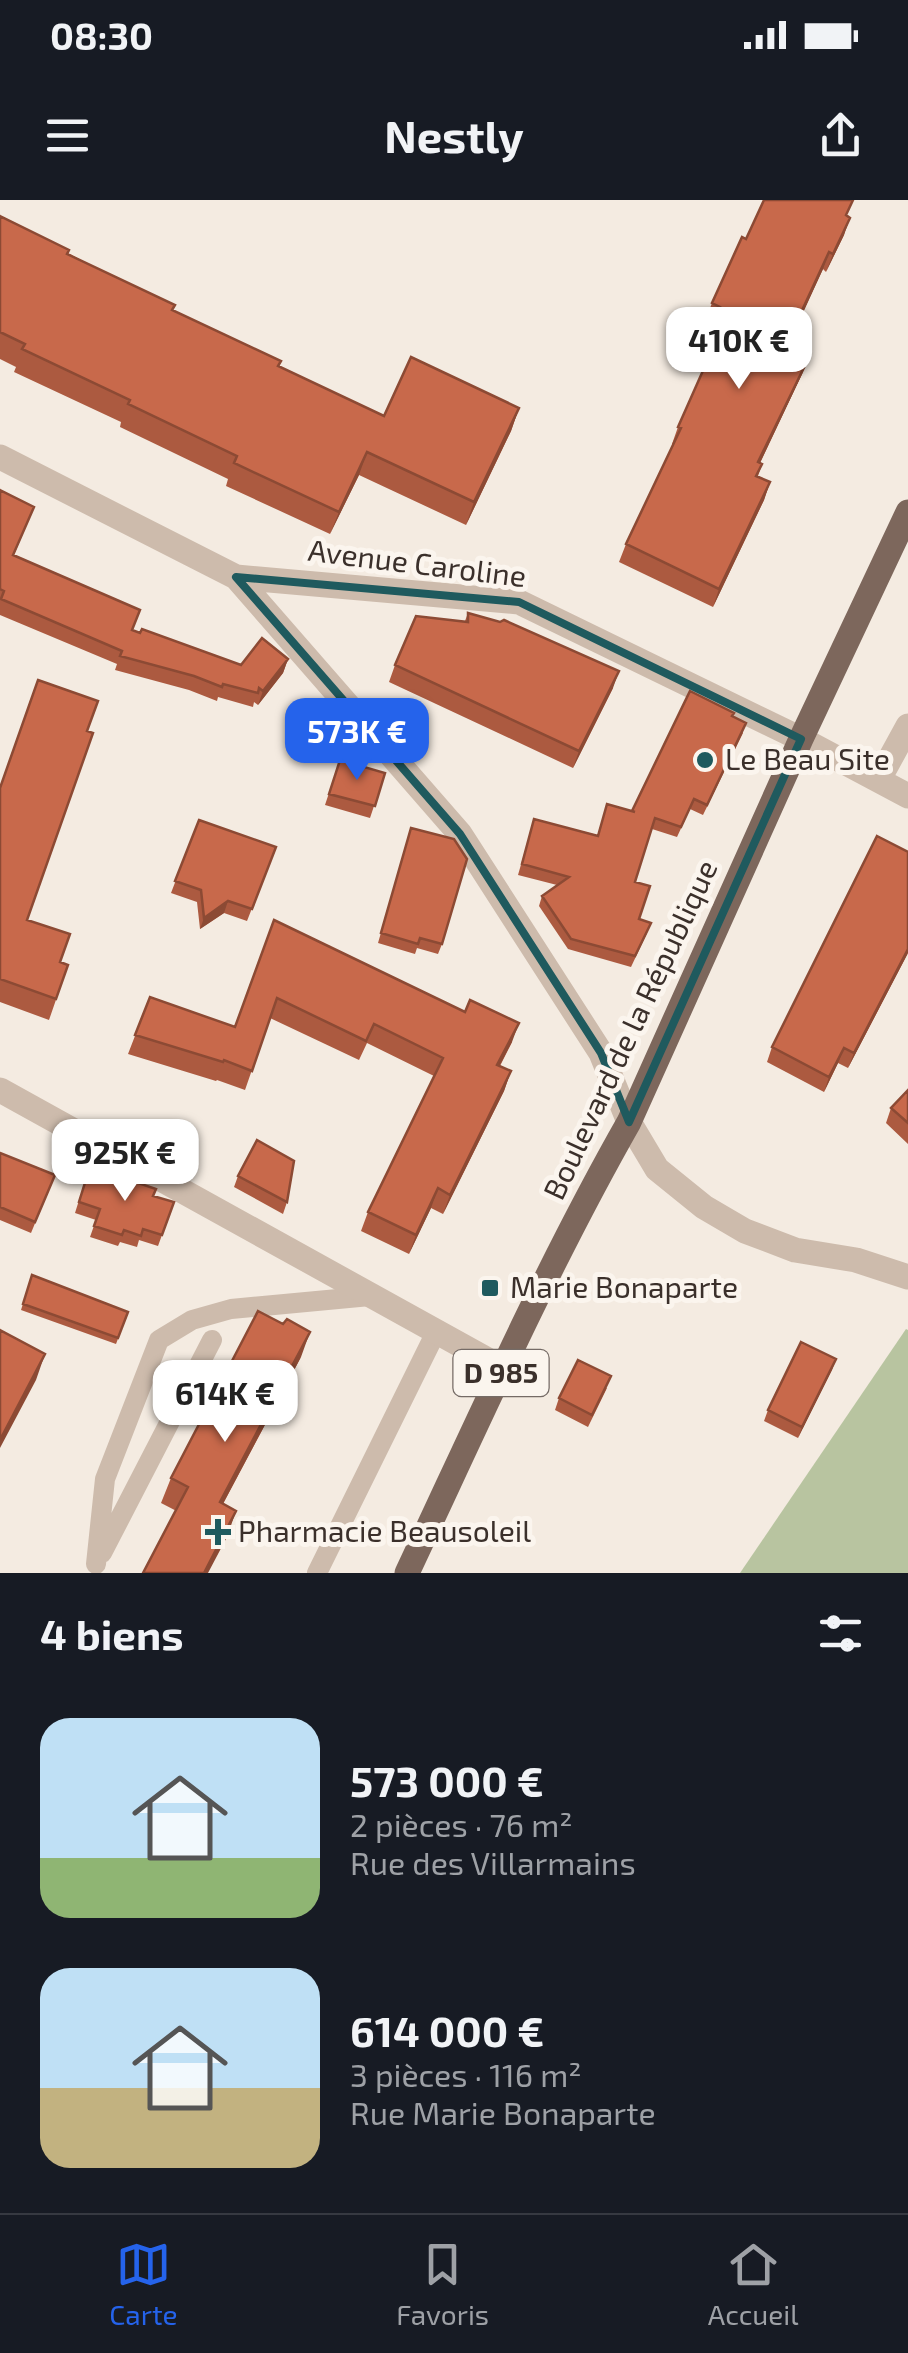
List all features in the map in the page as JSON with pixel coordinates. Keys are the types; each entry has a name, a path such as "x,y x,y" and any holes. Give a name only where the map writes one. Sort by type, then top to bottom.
{"main road":[{"name":"Boulevard de la République","path":"406,1573 599,1175 629,1122 801,738 908,512"}],"street":[{"path":"0,457 236,577 460,834 601,1052 629,1122 657,1169 704,1207 744,1231 794,1250 856,1260 908,1277"},
{"name":"Avenue Caroline","path":"236,577 520,602 801,738 908,796"},
{"path":"879,779 908,726"},
{"path":"0,1090 504,1369"}],"lane":[{"path":"94,1569 105,1479 159,1340 192,1320 231,1310 370,1296"},
{"path":"317,1573 436,1332"},
{"path":"94,1569 212,1340"}],"highlighted area":[{"path":"236,577 519,602 801,739 629,1122 601,1053 460,834"}],"green space":[{"path":"906,1329 908,1573 740,1573"}],"building":[{"path":"764,200 853,200 846,215 850,218 833,254 829,252 793,330 797,332 789,347 809,357 758,462 762,464 756,476 770,482 719,589 626,544 681,428 678,427 725,321 715,316 720,307 712,303"},
{"path":"0,216 69,250 67,254 175,305 172,310 281,361 278,366 384,416 411,357 519,408 474,502 367,452 339,512 234,463 237,456 22,349 25,344 0,332"},
{"path":"0,490 34,507 13,555 140,610 132,630 140,633 142,629 241,665 262,638 288,659 263,691 223,684 222,687 120,656 122,651 1,599 4,591 0,589"},
{"path":"468,613 504,620 619,671 579,751 395,665 416,616 468,622"},
{"path":"38,680 98,701 87,731 93,733 27,920 70,934 60,962 68,965 56,999 0,979 0,788"},
{"path":"690,691 746,723 707,805 694,799 681,827 655,818 635,882 650,886 639,919 651,923 635,956 571,939 542,896 569,877 522,864 534,819 598,836 607,804 635,812 632,811"},
{"path":"340,760 385,773 375,806 329,794"},
{"path":"199,820 276,847 252,909 228,901 204,918 201,890 175,881"},
{"path":"411,828 454,839 467,859 442,944 420,938 418,944 381,933"},
{"path":"877,836 908,852 908,949 854,1053 844,1048 829,1077 772,1047"},
{"path":"274,920 465,1012 470,1000 519,1023 497,1065 511,1071 450,1195 438,1188 416,1235 368,1212 443,1058 374,1024 366,1041 277,998 252,1071 135,1035 150,997 235,1027"},
{"path":"908,1090 908,1123 891,1108"},
{"path":"257,1140 294,1161 287,1202 238,1176"},
{"path":"0,1153 55,1175 35,1222 0,1207"},
{"path":"103,1168 139,1179 138,1183 156,1189 153,1196 174,1202 162,1235 143,1229 141,1236 124,1230 122,1235 94,1226 100,1209 79,1202 89,1170 101,1173"},
{"path":"32,1275 128,1312 118,1338 23,1304"},
{"path":"258,1311 283,1324 287,1319 310,1332 220,1502 236,1511 204,1573 143,1573 188,1487 171,1478"},
{"path":"0,1330 45,1354 0,1440"},
{"path":"801,1342 836,1359 802,1427 768,1410"},
{"path":"578,1360 611,1376 592,1415 559,1398"}],"place":[{"name":"Le Beau Site","path":"705,760"},
{"name":"Marie Bonaparte","path":"490,1288"},
{"name":"Pharmacie Beausoleil","path":"218,1532"}]}
